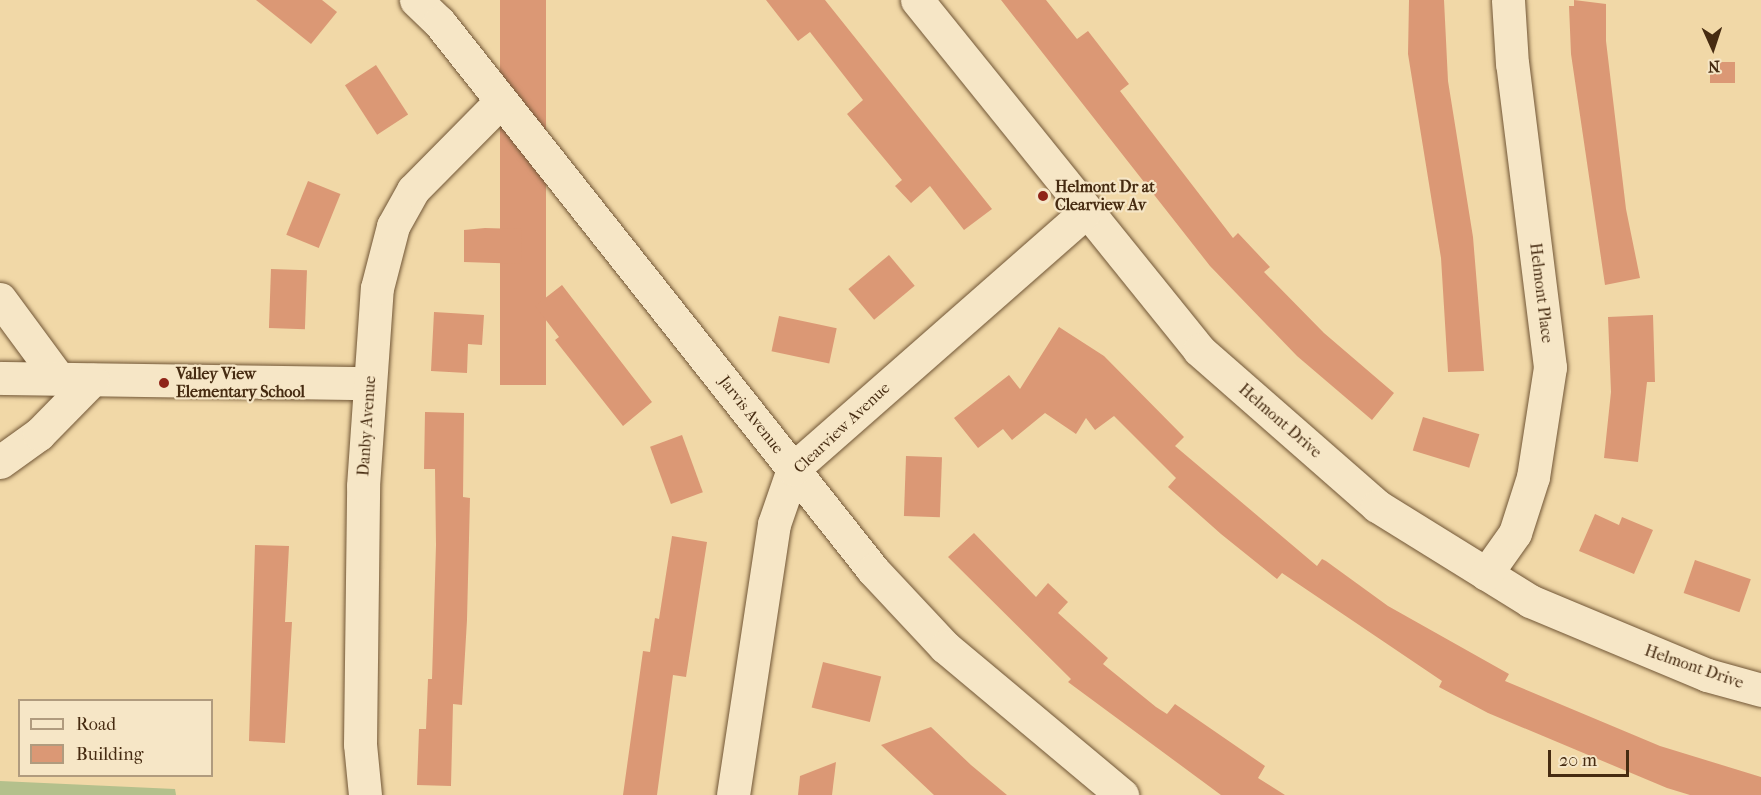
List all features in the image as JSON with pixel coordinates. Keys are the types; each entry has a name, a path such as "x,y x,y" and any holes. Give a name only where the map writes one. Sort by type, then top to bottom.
{"street":[{"name":"Jarvis Avenue","path":"416,0 439,22 873,570 945,647 1122,795"},
{"name":"Helmont Drive","path":"917,0 1084,213 1199,350 1377,506 1530,601 1626,643 1761,690"},
{"name":"Helmont Place","path":"1486,574 1515,533 1533,477 1550,367 1512,64 1508,0"},
{"name":"Danby Avenue","path":"365,795 360,744 363,486 377,288 393,226 413,190 501,100"},
{"name":"Clearview Avenue","path":"733,795 774,524 794,469 1084,213"},
{"path":"0,299 59,379"},
{"path":"0,378 370,383"},
{"path":"0,462 39,434 92,380"}],"green space":[{"path":"0,781 175,789 176,795 0,795"}],"building":[{"path":"256,0 322,0 337,12 311,44"},
{"path":"500,0 546,0 546,385 500,385"},
{"path":"766,0 825,0 992,209 964,230 930,186 911,203 895,186 902,180 847,114 863,100 810,32 798,41"},
{"path":"1001,0 1046,0 1077,39 1088,31 1129,84 1120,91 1233,238 1238,233 1270,267 1264,272 1324,333 1394,393 1372,420 1297,356 1210,266"},
{"path":"1409,0 1444,0 1448,81 1473,237 1484,371 1448,372 1441,258 1408,54"},
{"path":"1574,0 1606,4 1606,41 1626,209 1640,278 1605,285 1571,54 1569,6 1574,6"},
{"path":"1710,62 1735,62 1735,83 1710,83"},
{"path":"376,65 408,114 377,135 345,85"},
{"path":"308,181 340,194 319,248 286,235"},
{"path":"522,229 521,264 464,262 464,230"},
{"path":"889,255 915,286 874,320 848,289"},
{"path":"271,269 307,270 305,329 269,328"},
{"path":"562,285 652,402 623,426 555,340 559,337 535,306"},
{"path":"434,312 484,315 482,345 468,344 467,373 431,371"},
{"path":"1653,315 1655,382 1647,382 1638,462 1604,458 1611,392 1608,317"},
{"path":"779,316 837,328 829,363 772,351"},
{"path":"1059,327 1104,356 1184,437 1175,446 1317,566 1322,559 1326,561 1388,606 1509,674 1505,681 1660,746 1761,777 1761,795 1690,795 1667,788 1488,713 1439,687 1442,681 1282,573 1277,579 1221,534 1168,487 1176,478 1114,416 1095,430 1086,418 1076,434 1045,413 1012,440 1003,429 978,448 954,418 1009,375 1020,389"},
{"path":"425,412 464,413 463,497 470,498 462,705 453,704 451,786 417,785 419,729 426,729 428,679 432,679 436,545 435,469 424,469"},
{"path":"1423,417 1479,434 1469,468 1413,450"},
{"path":"682,435 703,492 671,504 650,447"},
{"path":"906,456 942,457 940,517 904,516"},
{"path":"1595,514 1619,525 1622,517 1653,530 1634,574 1579,551"},
{"path":"974,533 1036,597 1048,583 1068,602 1058,613 1108,658 1103,664 1167,714 1175,704 1265,766 1258,778 1285,795 1221,795 1068,682 1071,679 948,557"},
{"path":"672,536 707,542 686,677 673,675 657,795 623,795 643,651 650,652 655,618 659,619"},
{"path":"255,545 289,546 285,622 292,622 285,743 249,741"},
{"path":"1695,560 1751,579 1739,612 1684,593"},
{"path":"823,662 881,677 870,722 812,708"},
{"path":"931,727 1007,795 934,795 881,745"},
{"path":"836,762 832,795 798,795 800,776"}],"place":[{"name":"Helmont Dr at Clearview Av","path":"1043,196"},
{"name":"Valley View Elementary School","path":"164,383"}]}
